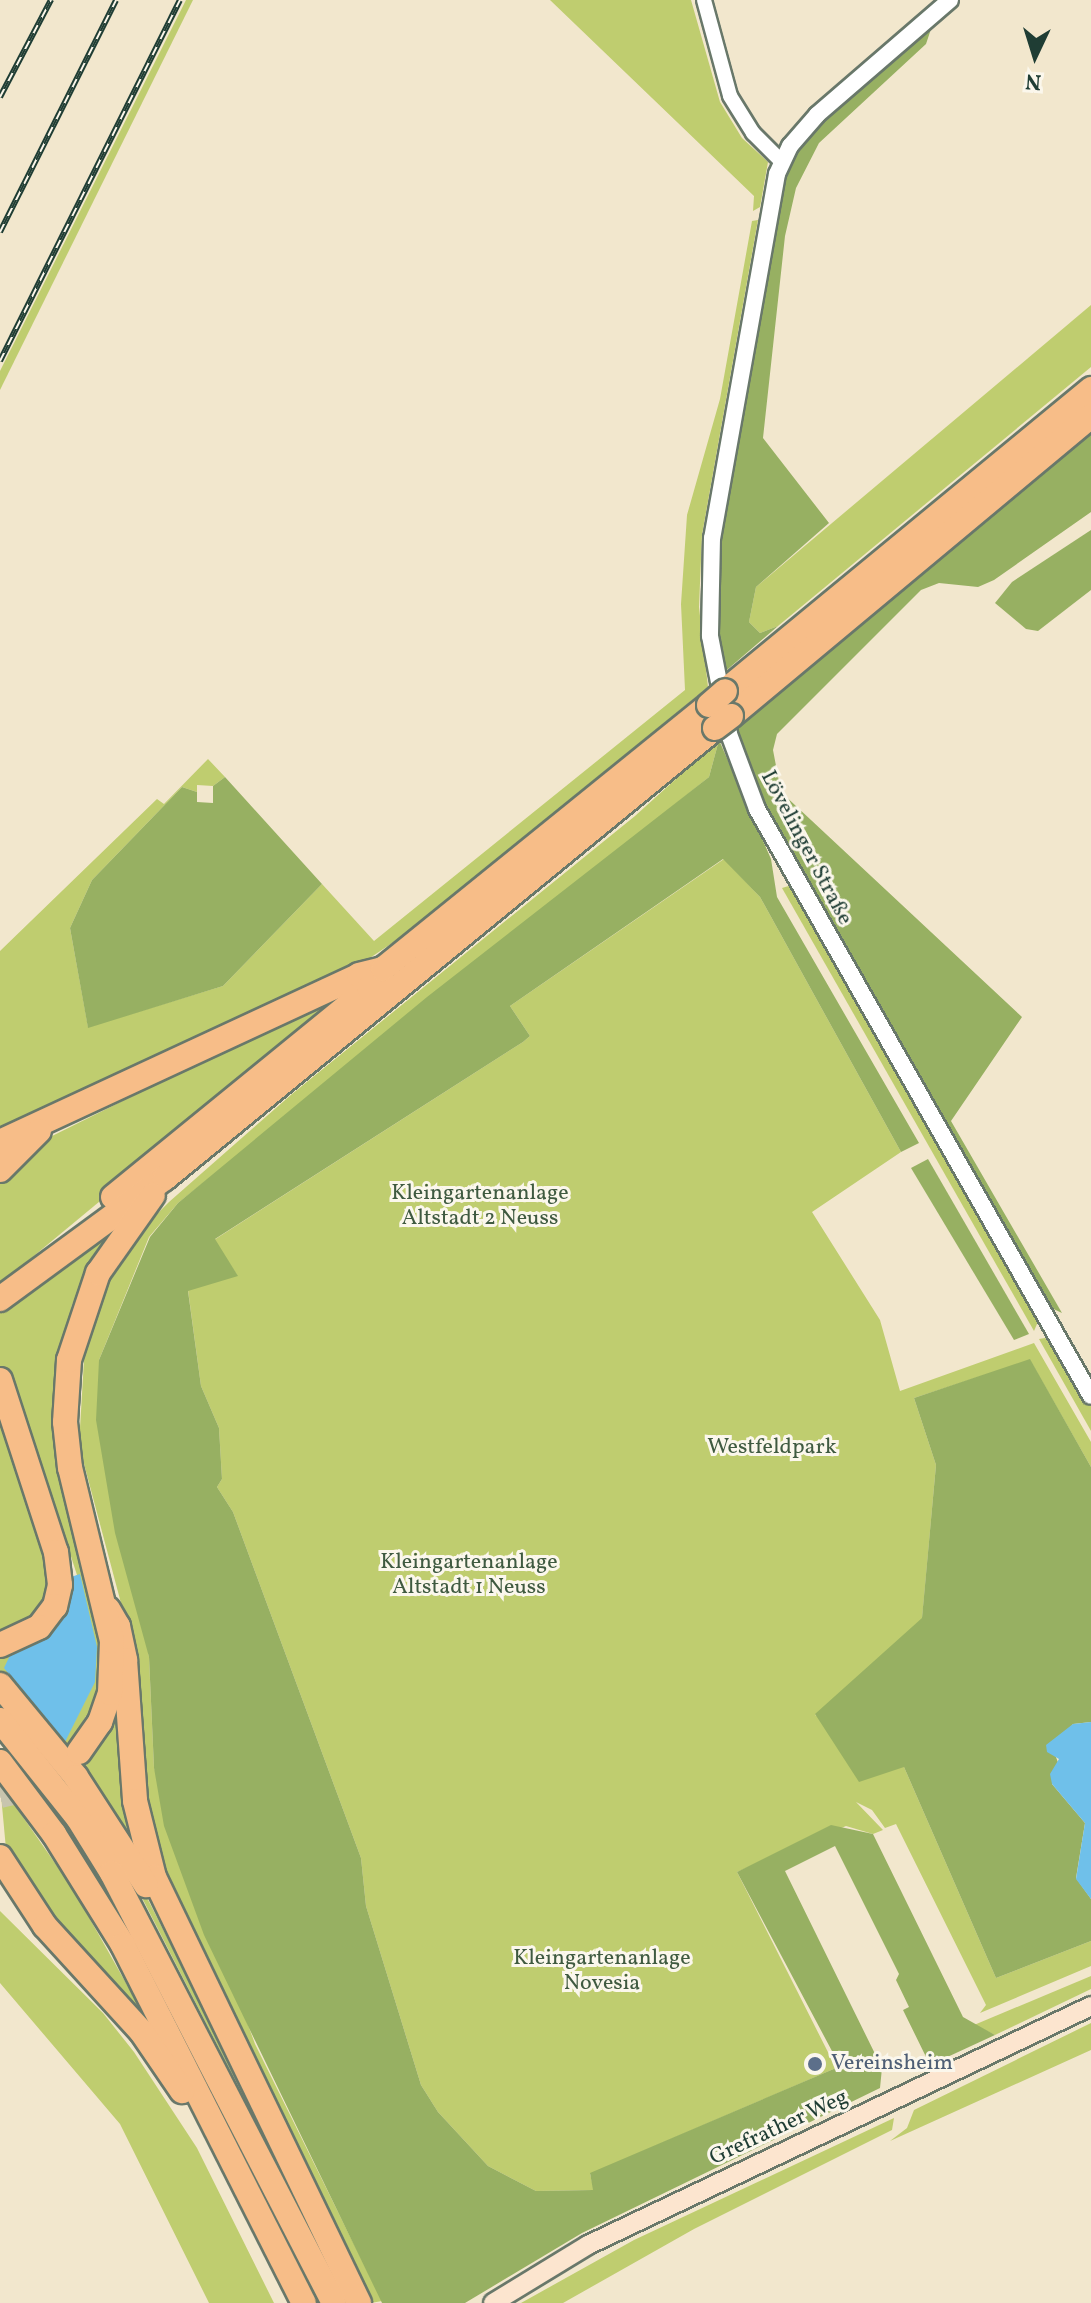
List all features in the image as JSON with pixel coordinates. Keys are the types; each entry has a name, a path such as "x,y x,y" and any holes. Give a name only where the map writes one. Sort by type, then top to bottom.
{"highway":[{"path":"36,1269 63,1257 165,1178 720,710 1091,389"},
{"path":"0,1299 36,1269 53,1246 369,988 383,969 720,710 1091,416"},
{"path":"0,1142 46,1124 359,975 383,969"},
{"path":"0,1170 46,1124"},
{"path":"79,1752 100,1722 110,1693 108,1609 70,1468 65,1422 69,1360 98,1273 165,1178"},
{"path":"0,1380 56,1552 60,1585 55,1606 39,1627 0,1645"},
{"path":"108,1609 118,1626 125,1660 131,1766 147,1853 242,2064 359,2303"},
{"path":"0,1685 109,1824 242,2064"},
{"path":"0,1720 78,1818 112,1873 334,2303"},
{"path":"0,1762 54,1834 123,1945 304,2303"},
{"path":"0,1857 45,1926 141,2031 192,2107 234,2191 265,2225"},
{"path":"0,1895 100,1995 192,2107"}],"main road":[{"name":"Grefrather Weg","path":"493,2303 588,2245 1091,2006"}],"street":[{"path":"704,0 730,96 753,133 782,162"},
{"name":"Lövelinger Straße","path":"950,0 817,115 782,162 771,196 712,538 710,636 729,734 775,844 1091,1396"}],"green space":[{"path":"186,0 193,0 0,390 0,371"},
{"path":"550,0 691,0 720,102 742,138 768,162 760,207 753,211 754,196"},
{"path":"933,23 926,44 819,143 796,188 785,236 763,438 829,523 756,587 749,622 760,633 778,626 721,675 716,652 717,536 780,179 799,143 820,120"},
{"path":"758,220 702,535 699,607 708,687 416,927 349,972 0,1129 0,951 157,799 164,804 208,759 225,777 213,786 197,785 197,792 182,787 92,880 70,928 88,1027 223,986 322,884 374,941 685,690 681,604 687,515 720,399 752,221"},
{"path":"1091,305 1091,367 778,626 760,633 749,622 756,587"},
{"path":"1091,432 1091,512 994,580 978,587 939,583 921,590 777,734 773,750 781,792 1022,1017 951,1121 1062,1313 1045,1305 761,806 734,729"},
{"path":"1091,530 1091,590 1038,631 1026,629 995,603 1012,582"},
{"path":"719,740 709,777 178,1203 149,1237 99,1360 149,1657 154,1768 255,2044 382,2301 371,2303 185,1932 166,1880 142,1780 126,1622 79,1445 85,1343 112,1273 134,1237 169,1202 292,1094 635,816"},
{"path":"719,740 771,859 777,897 919,1143 901,1152 760,897 723,859 510,1006 530,1036 523,1042 215,1239 238,1276 188,1291 201,1386 219,1428 222,1479 217,1487 233,1512 361,1858 366,1906 421,2085 438,2112 488,2166 536,2191 593,2190 590,2173 836,2068 833,2053 737,1872 831,1825 873,1834 963,2017 995,2035 930,2065 903,2010 909,2007 896,1980 899,1974 835,1846 785,1871 882,2068 880,2088 582,2233 465,2303 382,2303 204,1935 164,1826 154,1768 149,1657 115,1533 96,1420 99,1360 150,1237 178,1203 427,997 709,777"},
{"path":"225,777 322,884 223,986 88,1028 70,928 92,880 182,787 197,792 197,802 213,803 213,786"},
{"path":"724,859 760,897 901,1152 812,1212 880,1320 900,1391 1034,1343 1091,1442 1091,1467 1030,1360 914,1398 936,1465 922,1619 815,1715 904,1767 996,1978 1091,1941 1091,1966 980,2013 986,2005 896,1824 885,1828 872,1810 856,1802 883,1830 873,1834 846,1826 737,1872 836,2068 590,2174 594,2190 536,2191 488,2166 438,2112 421,2085 366,1906 361,1858 233,1512 217,1487 222,1479 219,1428 201,1386 188,1290 237,1275 214,1240 523,1042 530,1036 510,1006"},
{"path":"792,885 1040,1317 1034,1331 782,888"},
{"path":"332,997 339,1003 0,1284 0,1181 44,1140"},
{"path":"928,1159 1029,1334 1014,1340 911,1168"},
{"path":"138,1203 90,1267 72,1305 55,1376 53,1419 102,1636 100,1691 91,1717 86,1716 67,1747 86,1765 108,1732 119,1688 146,1872 0,1677 0,1652 77,1575 35,1445 29,1445 0,1371 0,1313"},
{"path":"1039,1339 1054,1342 1091,1406 1091,1431"},
{"path":"1030,1359 1091,1467 1091,1722 1073,1724 1054,1752 1059,1765 1052,1784 1085,1823 1076,1878 1091,1899 1091,1941 996,1978 904,1767 859,1782 815,1714 922,1618 936,1465 914,1398"},
{"path":"0,1400 52,1576 43,1610 0,1637"},
{"path":"0,1737 101,1876 133,1938 64,1826"},
{"path":"0,1784 73,1889 162,2047 52,1923 6,1849"},
{"path":"141,1886 314,2226 349,2303 137,1888"},
{"path":"0,1911 103,2013 134,2052 197,2148 274,2303 209,2303 120,2124 0,1983"},
{"path":"1091,1976 1091,1989 995,2035 974,2025"},
{"path":"1091,2023 1091,2050 890,2141 907,2128 914,2110"},
{"path":"894,2118 892,2130 694,2229 563,2303 521,2303 634,2240"}],"water":[{"path":"80,1574 97,1647 95,1682 64,1744 4,1668 12,1651 46,1634 68,1578"},
{"path":"1091,1722 1091,1899 1076,1879 1085,1823 1052,1784 1050,1774 1059,1759 1047,1752 1046,1745 1073,1724"}],"tunnel":[{"path":"0,1796 25,1790 63,1768"}],"railway":[{"path":"0,97 51,0"},
{"path":"0,232 116,0"},
{"path":"0,361 180,0"}],"place":[{"name":"Vereinsheim","path":"815,2064"}],"park label":[{"name":"Kleingartenanlage Altstadt 2 Neuss","path":"480,1206"},
{"name":"Westfeldpark","path":"772,1448"},
{"name":"Kleingartenanlage Altstadt 1 Neuss","path":"469,1574"},
{"name":"Kleingartenanlage Novesia","path":"602,1970"}]}
